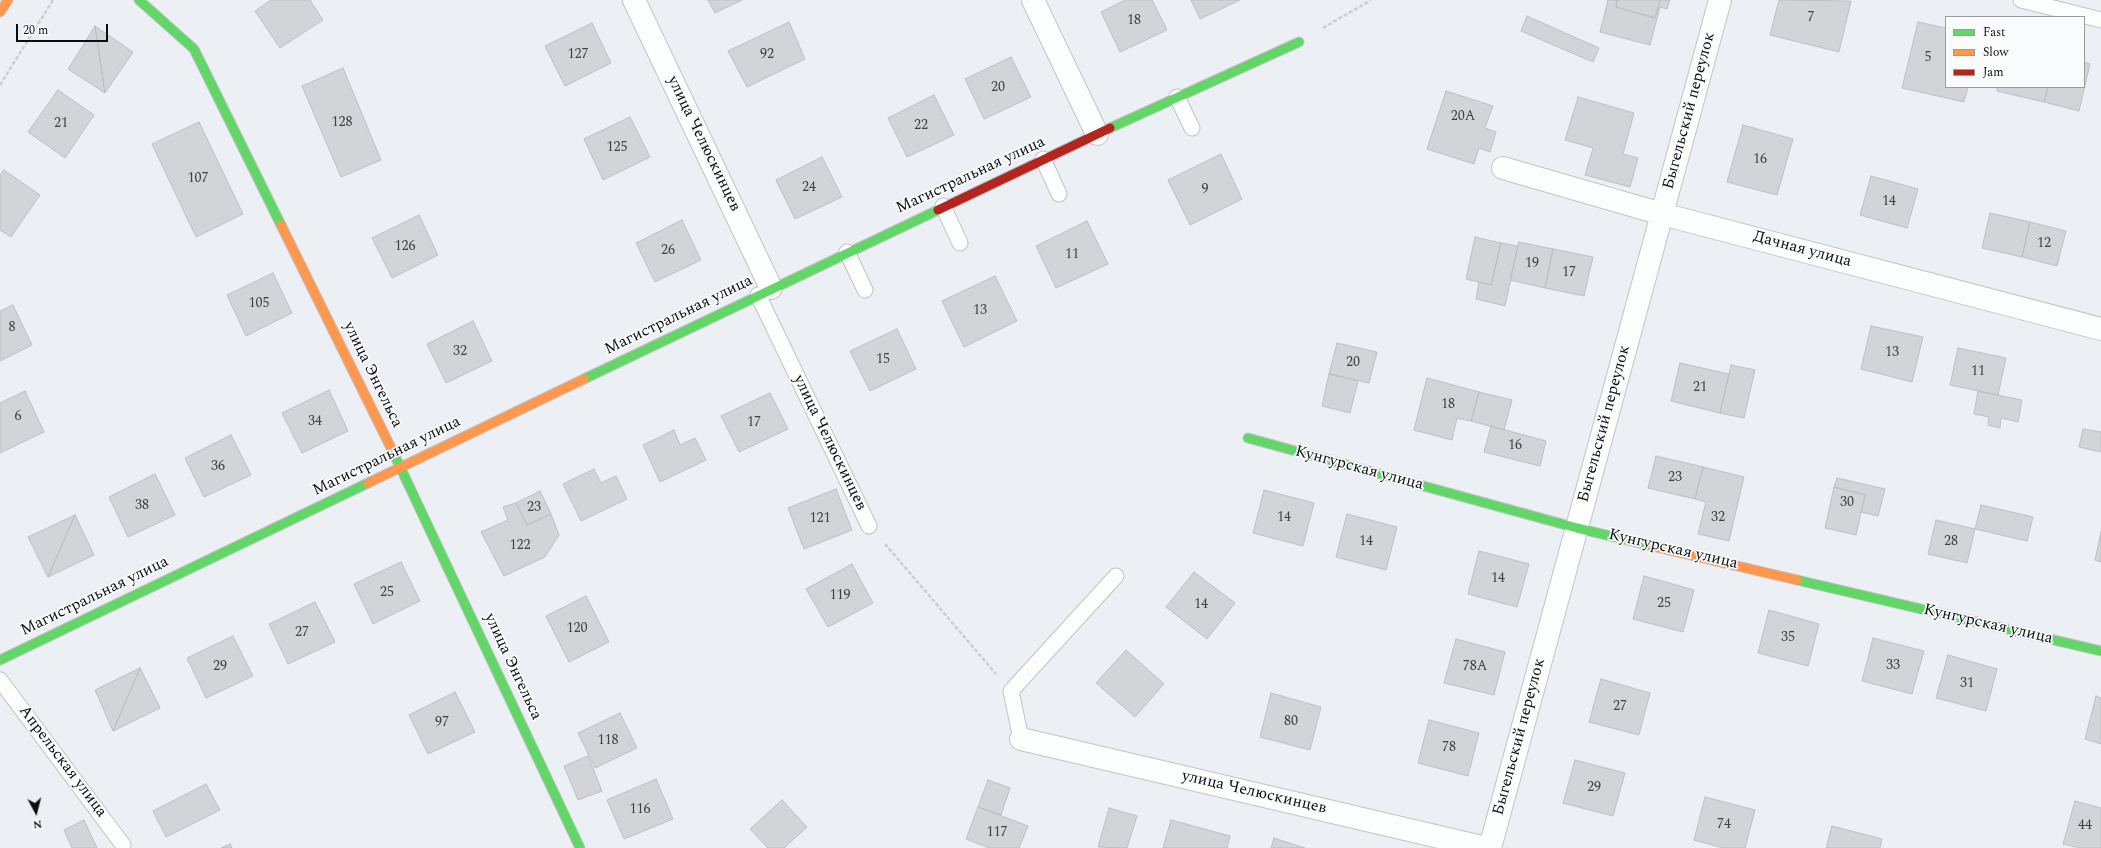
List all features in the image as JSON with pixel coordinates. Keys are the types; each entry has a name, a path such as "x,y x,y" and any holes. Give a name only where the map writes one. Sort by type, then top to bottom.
{"street":[{"path":"0,12 8,0"},
{"name":"улица Энгельса","path":"139,0 194,49 401,466 580,848"},
{"name":"улица Челюскинцев","path":"634,0 765,291"},
{"path":"1033,0 1097,134"},
{"name":"Быгельский переулок","path":"1490,848 1720,0"},
{"name":"Магистральная улица","path":"0,660 943,206 1299,42"},
{"name":"Дачная улица","path":"1503,168 1662,214 2101,329"},
{"name":"Кунгурская улица","path":"1248,438 1576,528 2101,651"},
{"name":"улица Челюскинцев","path":"1021,739 1486,848"}],"lane":[{"path":"2022,0 2101,20"},
{"path":"1177,97 1192,128"},
{"path":"1043,159 1059,194"},
{"path":"943,206 960,243"},
{"path":"847,252 865,290"},
{"name":"улица Челюскинцев","path":"765,291 869,526"},
{"path":"1021,739 1011,691 1116,576"},
{"name":"Апрельская улица","path":"0,680 123,845"}],"path":[{"path":"0,85 53,0"},
{"path":"1299,42 1370,0"},
{"path":"869,526 1011,691"}],"building":[{"path":"271,0 310,0 323,20 280,48 255,11"},
{"path":"708,0 742,0 715,13"},
{"path":"1125,0 1152,0 1167,30 1120,52 1101,12"},
{"path":"1191,0 1240,0 1200,19"},
{"path":"1608,0 1617,0 1616,7 1655,18 1660,0 1670,0 1667,9 1660,7 1650,45 1600,32"},
{"path":"1617,0 1660,0 1655,18 1616,7"},
{"path":"1779,0 1851,1 1839,52 1770,35"},
{"path":"1527,16 1599,48 1593,62 1521,31"},
{"path":"789,22 805,59 747,87 728,51"},
{"path":"1918,22 1945,28 1945,88 1968,88 1964,102 1902,88"},
{"path":"592,23 611,63 565,86 545,46"},
{"path":"95,26 105,93 68,69"},
{"path":"95,26 133,52 105,93"},
{"path":"1011,57 1031,97 984,119 965,79"},
{"path":"2085,62 2090,64 2085,85"},
{"path":"343,68 381,160 341,177 302,86"},
{"path":"1997,88 2048,88 2044,102 1997,91"},
{"path":"2048,88 2084,88 2079,111 2044,102"},
{"path":"58,90 94,115 65,158 28,132"},
{"path":"1446,91 1493,106 1485,128 1496,132 1490,152 1479,148 1474,164 1427,149"},
{"path":"934,95 954,135 907,157 888,118"},
{"path":"1578,97 1634,113 1623,154 1638,158 1630,187 1585,175 1593,148 1565,140"},
{"path":"630,117 650,157 603,180 584,139"},
{"path":"199,122 243,214 196,237 152,144"},
{"path":"1743,125 1793,139 1777,195 1727,182"},
{"path":"1221,154 1242,199 1190,225 1168,180"},
{"path":"822,157 842,197 795,219 776,180"},
{"path":"4,170 40,195 11,237 0,230 0,175"},
{"path":"1871,176 1918,189 1907,228 1860,215"},
{"path":"1990,213 2030,222 2022,257 1982,248"},
{"path":"419,215 438,255 392,278 372,238"},
{"path":"682,220 701,260 655,282 636,243"},
{"path":"1087,221 1108,264 1056,288 1036,246"},
{"path":"2030,222 2066,231 2057,266 2022,257"},
{"path":"1475,237 1501,243 1491,285 1466,279"},
{"path":"1519,242 1553,249 1545,288 1510,280"},
{"path":"1501,243 1518,246 1505,306 1476,299 1479,282 1491,285"},
{"path":"1553,249 1593,257 1584,296 1545,288"},
{"path":"273,273 292,313 246,336 227,295"},
{"path":"995,276 1017,321 964,347 942,301"},
{"path":"13,305 32,345 0,361 0,311"},
{"path":"473,321 492,361 446,383 427,344"},
{"path":"1871,326 1923,337 1912,382 1861,369"},
{"path":"897,329 916,369 870,391 850,351"},
{"path":"1337,343 1377,352 1369,383 1329,374"},
{"path":"1958,348 2006,358 1998,395 1950,385"},
{"path":"1680,363 1729,374 1720,413 1671,401"},
{"path":"1731,365 1755,370 1744,418 1720,413"},
{"path":"1329,374 1358,381 1350,413 1322,406"},
{"path":"1427,378 1479,392 1471,421 1457,418 1452,440 1414,430"},
{"path":"329,390 348,431 302,453 282,413"},
{"path":"25,391 44,432 0,453 0,403"},
{"path":"1978,391 2022,400 2018,422 2001,418 2000,428 1988,425 1989,417 1974,414"},
{"path":"1479,392 1512,400 1504,430 1471,421"},
{"path":"770,393 788,429 739,452 721,416"},
{"path":"1491,426 1546,441 1540,466 1484,452"},
{"path":"2083,429 2101,432 2101,452 2079,447"},
{"path":"674,430 680,445 695,438 706,460 660,482 643,445"},
{"path":"231,435 251,475 204,497 185,458"},
{"path":"1656,456 1703,467 1695,499 1648,488"},
{"path":"1703,467 1744,477 1729,541 1698,534 1706,502 1695,499"},
{"path":"594,469 601,483 616,476 627,499 581,521 563,484"},
{"path":"155,474 175,515 128,537 109,497"},
{"path":"1837,478 1885,489 1878,516 1861,512 1865,495 1834,487"},
{"path":"1834,487 1865,495 1856,535 1825,528"},
{"path":"836,489 852,530 804,549 788,508"},
{"path":"1264,490 1314,503 1303,546 1253,533"},
{"path":"540,491 551,514 527,525 516,503"},
{"path":"516,503 527,525 551,514 559,535 545,557 504,576 481,532 508,520 503,507"},
{"path":"1981,505 2033,517 2027,541 1975,529"},
{"path":"1347,514 1397,527 1386,570 1336,557"},
{"path":"75,515 94,555 48,577"},
{"path":"75,515 48,577 28,537"},
{"path":"1936,520 1975,529 1967,563 1928,554"},
{"path":"2101,532 2101,562 2095,560"},
{"path":"1479,551 1529,564 1517,607 1468,594"},
{"path":"401,562 420,601 373,624 354,584"},
{"path":"852,564 873,603 828,627 806,589"},
{"path":"1194,572 1235,603 1207,639 1166,607"},
{"path":"1644,576 1694,590 1683,632 1633,619"},
{"path":"586,596 609,642 569,662 546,616"},
{"path":"315,602 335,642 288,664 269,624"},
{"path":"1769,610 1819,624 1808,666 1758,653"},
{"path":"233,636 253,676 206,698 187,658"},
{"path":"1873,638 1924,651 1912,694 1862,681"},
{"path":"1456,639 1505,652 1494,695 1444,683"},
{"path":"1126,650 1164,684 1135,717 1096,683"},
{"path":"1948,655 1997,669 1986,711 1936,698"},
{"path":"140,668 160,708 113,731"},
{"path":"140,668 113,731 95,690"},
{"path":"1601,679 1650,693 1639,735 1589,722"},
{"path":"455,692 475,732 428,754 409,715"},
{"path":"1271,693 1321,707 1310,750 1260,737"},
{"path":"2096,696 2101,698 2101,744 2085,739"},
{"path":"620,713 637,748 595,768 578,733"},
{"path":"1429,720 1479,733 1468,776 1418,763"},
{"path":"588,756 602,791 578,800 564,766"},
{"path":"1575,760 1625,773 1613,816 1563,803"},
{"path":"656,779 673,819 624,839 607,800"},
{"path":"988,780 1010,788 1001,815 978,807"},
{"path":"206,784 220,810 166,837 153,811"},
{"path":"1705,797 1755,810 1745,848 1723,848 1694,840"},
{"path":"782,800 807,827 784,848 768,848 750,829"},
{"path":"2075,801 2101,808 2101,848 2080,848 2063,844"},
{"path":"978,807 1028,826 1019,848 989,848 966,839"},
{"path":"1109,808 1137,816 1127,848 1098,847"},
{"path":"84,820 97,848 72,848 64,830"},
{"path":"1171,820 1230,836 1227,848 1163,848"},
{"path":"1832,826 1882,839 1880,848 1826,848"},
{"path":"1274,838 1305,848 1271,848"},
{"path":"230,844 232,848 221,848"}],"traffic: fast":[{"path":"139,0 194,49 281,225"},
{"path":"1110,128 1299,42"},
{"path":"584,379 938,210"},
{"path":"1248,438 1577,528 1652,546"},
{"path":"394,454 580,848"},
{"path":"0,660 368,483"},
{"path":"1797,580 2101,651"}],"traffic: slow":[{"path":"0,12 8,0"},
{"path":"281,225 394,454"},
{"path":"368,483 584,379"},
{"path":"1652,546 1797,580"}],"traffic: jam":[{"path":"938,210 1110,128"}]}
